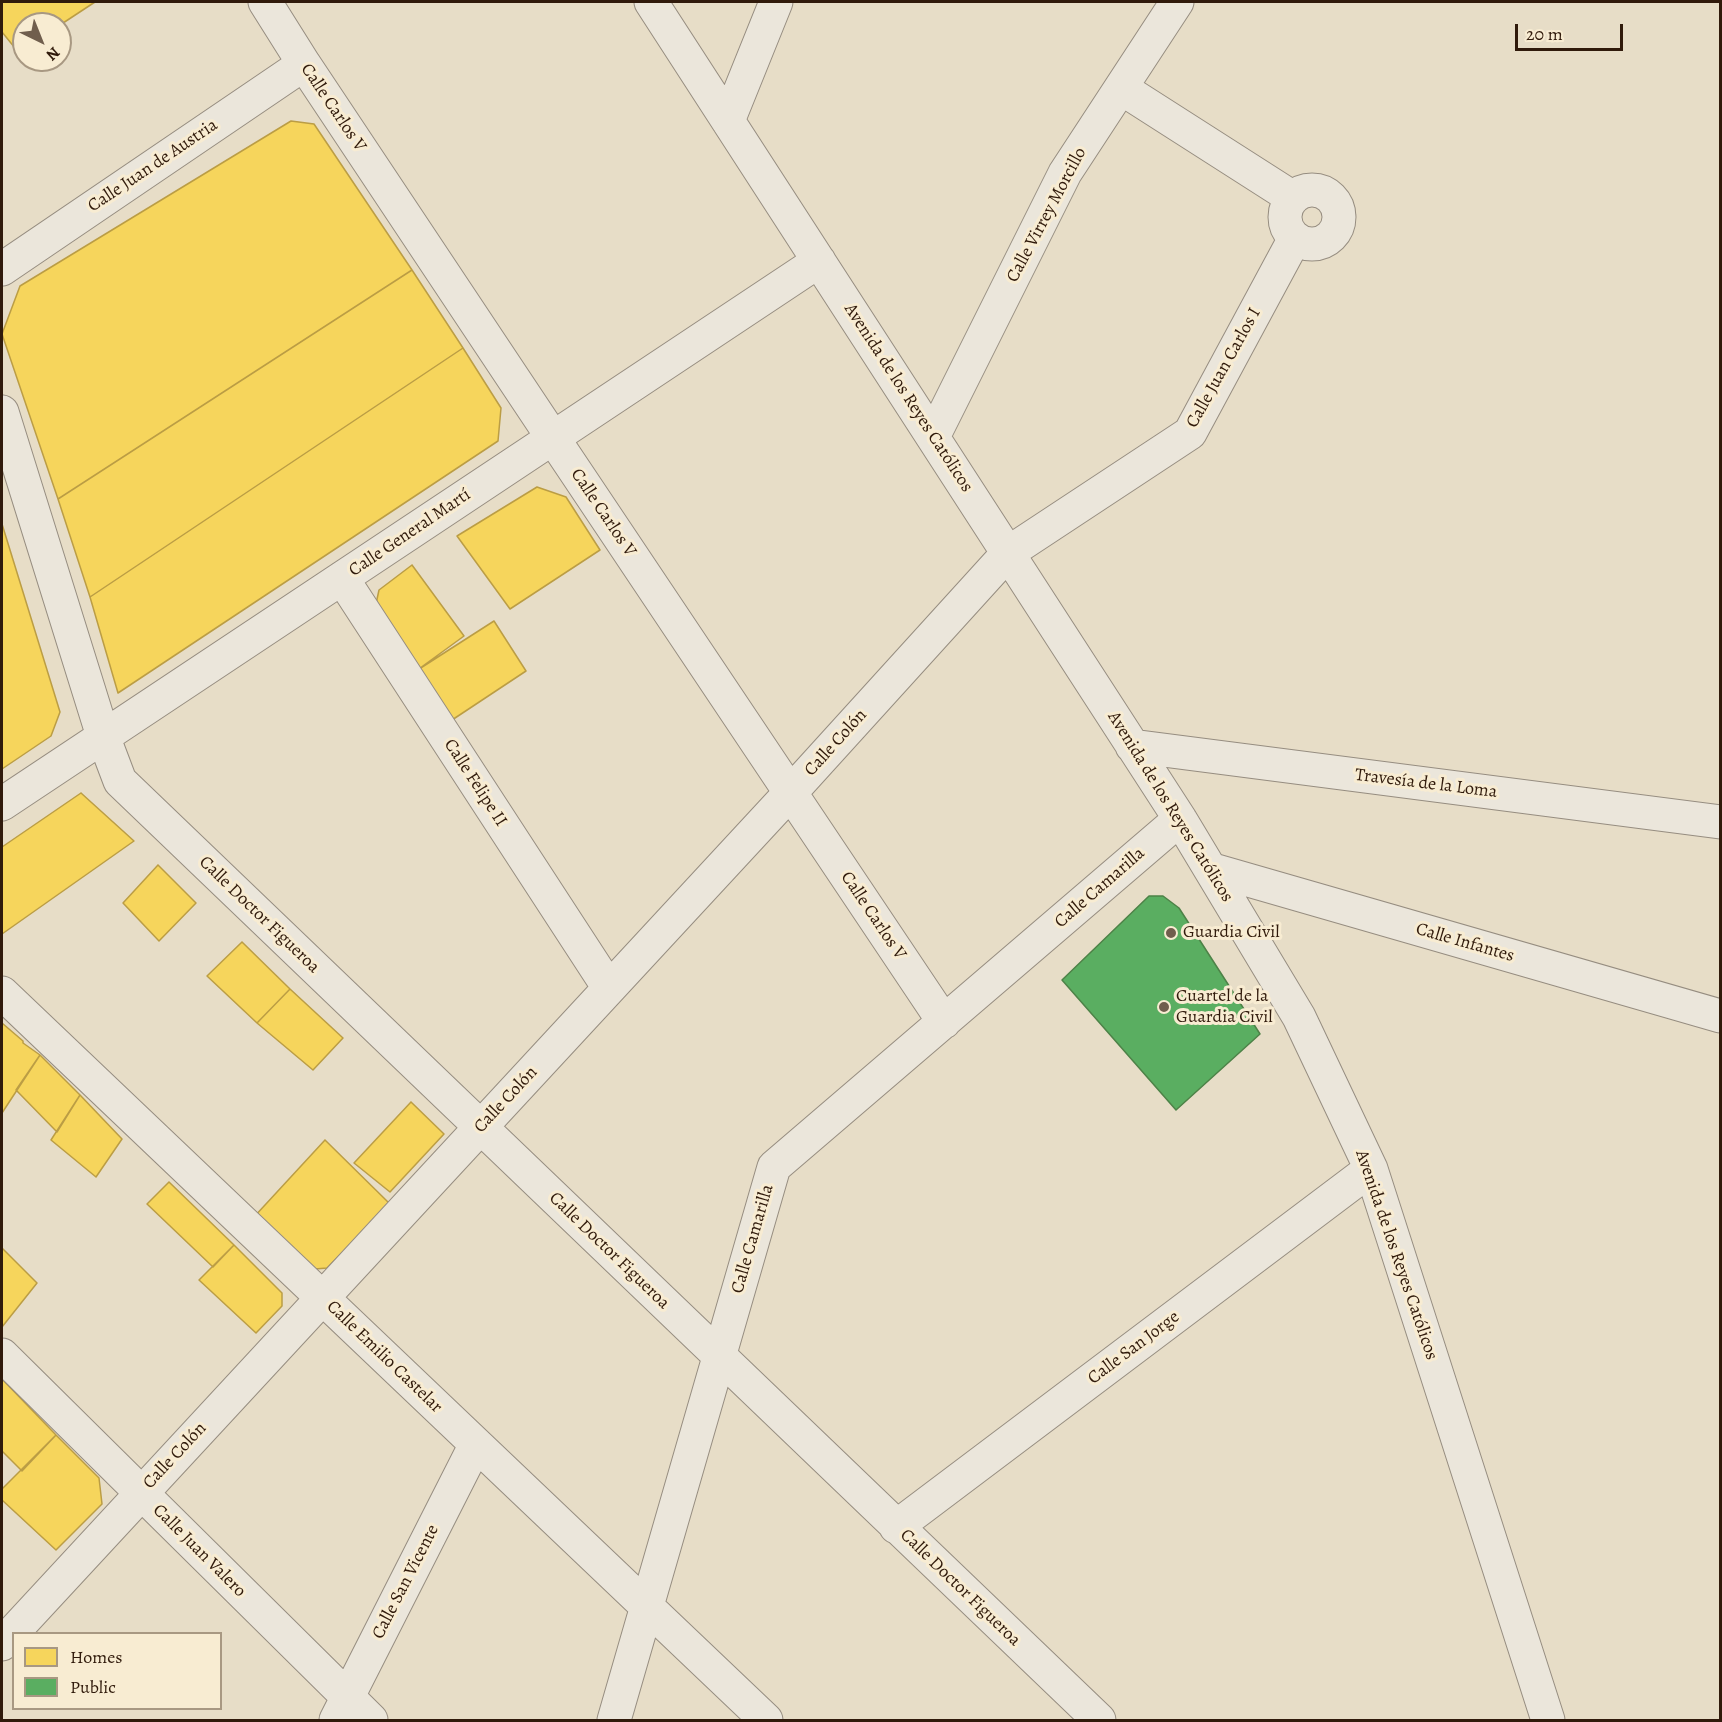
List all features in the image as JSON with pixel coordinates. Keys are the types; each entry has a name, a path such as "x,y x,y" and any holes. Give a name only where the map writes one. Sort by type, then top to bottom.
{"street":[{"name":"Calle Carlos V","path":"265,2 304,64 944,1022"},
{"name":"Avenida de los Reyes Católicos","path":"651,2 1180,819 1299,1017 1371,1169 1548,1720"},
{"path":"728,121 776,2"},
{"name":"Calle Virrey Morcillo","path":"933,437 1065,172 1177,2"},
{"name":"Calle Juan de Austria","path":"2,269 304,64"},
{"path":"1121,88 1293,198"},
{"path":"1317,190 1332,199 1339,215 1335,232 1321,243 1303,243 1295,238 1289,232 1285,214 1293,198 1300,193 1317,190"},
{"name":"Calle Juan Carlos I","path":"1008,553 1190,434 1295,238"},
{"name":"Calle General Martí","path":"2,804 819,261"},
{"path":"2,412 103,736"},
{"name":"Calle Colón","path":"13,1632 791,792 1008,553"},
{"name":"Calle Felipe II","path":"342,578 609,988"},
{"name":"Calle Doctor Figueroa","path":"103,736 120,781 1099,1720"},
{"name":"Travesía de la Loma","path":"1132,746 1720,822"},
{"name":"Calle Camarilla","path":"614,1720 774,1167 1180,819"},
{"name":"Calle Infantes","path":"1210,869 1720,1016"},
{"name":"Calle Emilio Castelar","path":"2,993 766,1720"},
{"name":"Calle San Jorge","path":"896,1527 1371,1169"},
{"name":"Calle Juan Valero","path":"2,1355 141,1493 342,1709 371,1720"},
{"name":"Calle San Vicente","path":"342,1709 476,1444"}],"building: Homes":[{"path":"2,2 95,2 72,17 72,12 12,12 12,44 2,32"},
{"path":"291,121 314,124 412,270 58,499 2,334 20,286"},
{"path":"412,270 463,348 90,597 58,499"},
{"path":"463,348 501,408 498,441 118,693 90,597"},
{"path":"537,487 566,497 600,550 510,609 457,536"},
{"path":"2,524 60,712 51,736 2,769"},
{"path":"412,565 464,636 416,671 374,613 379,590"},
{"path":"494,621 526,671 452,720 416,671"},
{"path":"81,793 134,841 2,934 2,847"},
{"path":"158,865 196,903 159,941 123,903"},
{"path":"242,942 290,989 257,1023 207,976"},
{"path":"290,989 343,1038 313,1070 257,1023"},
{"path":"2,1023 40,1055 2,1113"},
{"path":"40,1055 80,1095 57,1132 16,1090"},
{"path":"80,1095 122,1139 96,1177 51,1140"},
{"path":"411,1102 444,1134 390,1192 354,1163"},
{"path":"325,1140 390,1204 327,1268 303,1270 253,1218"},
{"path":"169,1182 234,1245 213,1267 147,1204"},
{"path":"234,1245 282,1293 282,1306 256,1333 199,1280"},
{"path":"2,1248 37,1283 2,1327"},
{"path":"2,1379 56,1435 22,1471 2,1451"},
{"path":"56,1435 99,1478 102,1504 56,1550 2,1500 2,1489"}],"building: Public":[{"name":"Cuartel de la Guardia Civil","path":"1149,896 1163,896 1179,908 1260,1034 1176,1110 1062,980"}],"place":[{"name":"Guardia Civil","path":"1171,933"},
{"name":"Cuartel de la Guardia Civil","path":"1164,1007"}]}
